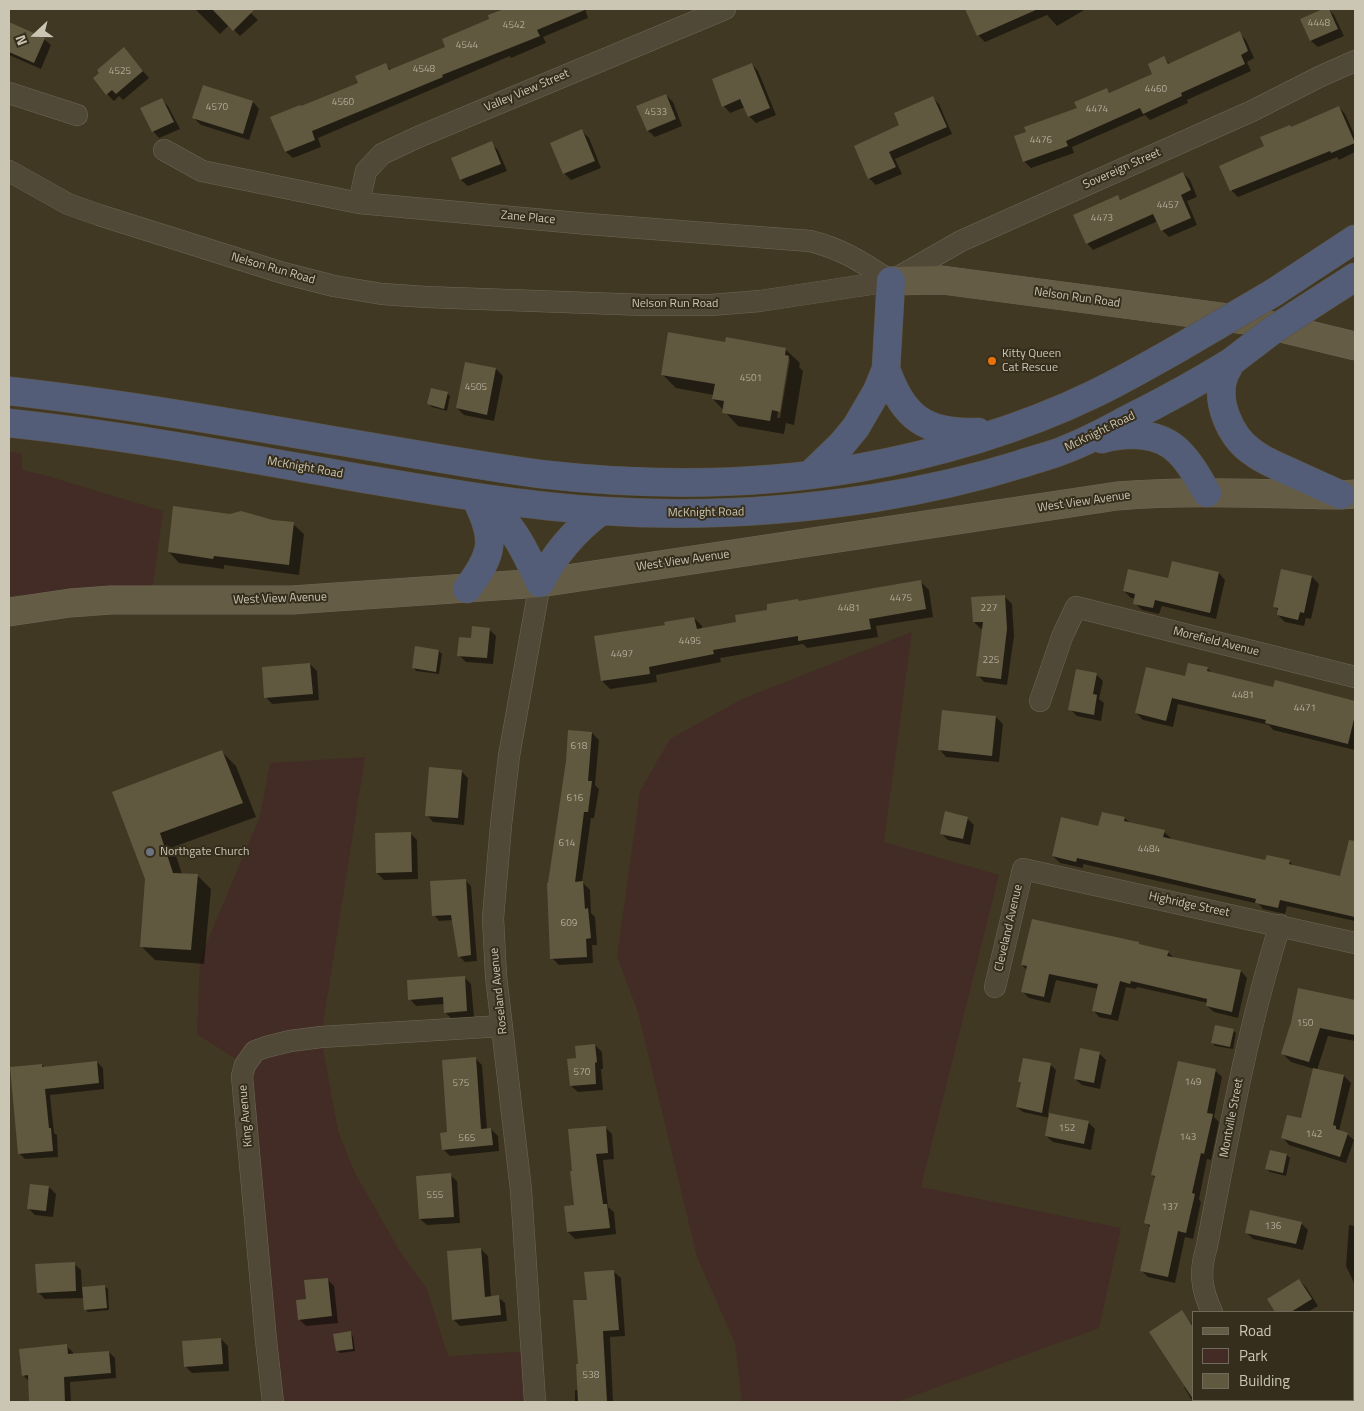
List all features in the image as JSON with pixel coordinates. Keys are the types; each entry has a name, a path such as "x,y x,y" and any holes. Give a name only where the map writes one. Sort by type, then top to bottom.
{"highway":[{"path":"9,391 177,414 480,466 542,474 680,482 749,480 810,475 859,468 906,458 1000,431 1092,395 1179,348 1273,293 1355,239"},
{"name":"McKnight Road","path":"9,423 172,446 475,497 601,511 707,514 814,507 914,492 965,480 1063,451 1186,389 1231,362 1273,330 1355,278"},
{"path":"810,475 842,444 856,427 868,408 886,369 891,281"},
{"path":"1231,362 1224,377 1222,393 1224,411 1230,426 1239,440 1263,460 1350,491"},
{"path":"886,369 898,398 907,410 919,420 932,427 948,431 1000,431"},
{"path":"1063,451 1115,436 1134,435 1150,437 1165,442 1178,450 1207,493"},
{"path":"475,497 496,512 508,524 518,539 540,582"},
{"path":"466,588 480,571 487,556 490,542 486,520 475,497"},
{"path":"540,582 550,562 559,550 577,530 601,511"}],"street":[{"name":"Valley View Street","path":"359,203 366,171 382,154 418,137 725,9"},
{"name":"Sovereign Street","path":"891,281 961,241 1235,119 1355,61"},
{"path":"9,92 77,116"},
{"name":"Zane Place","path":"164,150 202,171 359,203 588,224 810,241 830,246 849,254 891,281"},
{"name":"Nelson Run Road","path":"9,171 68,204 108,218 283,273 334,286 382,294 426,298 711,305 760,301 891,281 942,280 1252,321 1355,346"},
{"name":"West View Avenue","path":"9,612 70,603 111,600 292,600 540,582 1117,496 1179,492 1350,491"},
{"name":"Roseland Avenue","path":"535,1402 522,1190 494,946 494,890 511,747 540,582"},
{"name":"Morefield Avenue","path":"1040,701 1062,637 1076,607 1355,677"},
{"name":"Highridge Street","path":"1023,869 1355,943"},
{"name":"Cleveland Avenue","path":"995,987 1023,869"},
{"name":"Montville Street","path":"1212,1311 1205,1297 1202,1263 1245,1054 1267,966 1280,925"},
{"name":"King Avenue","path":"273,1402 242,1076 245,1065 255,1052 266,1047 320,1037 502,1026"}],"green space":[{"path":"9,452 22,454 22,470 163,511 153,585 9,596"},
{"path":"912,632 884,842 999,875 921,1187 1121,1228 1099,1328 897,1402 742,1402 735,1343 697,1257 638,1012 617,957 640,791 670,739 742,699"},
{"path":"365,757 321,1037 338,1131 356,1175 399,1250 427,1289 448,1356 532,1351 535,1402 273,1402 245,1065 197,1034 200,959 260,816 270,763"}],"building":[{"path":"212,9 255,9 233,31"},
{"path":"504,9 587,9 537,30 540,36 442,75 443,77 312,131 315,140 285,152 270,117 358,83 355,76 386,63 389,70 445,47 442,39 489,19 488,15"},
{"path":"965,9 1038,9 977,36"},
{"path":"1323,9 1329,9 1338,29 1310,41 1300,19"},
{"path":"9,22 45,38 34,63 9,52"},
{"path":"1240,31 1248,51 1241,55 1245,64 1181,93 1182,96 1143,114 1140,108 1066,141 1068,146 1023,162 1014,136 1026,132 1024,127 1077,108 1074,102 1107,88 1109,93 1152,74 1148,64 1164,56 1168,64"},
{"path":"124,47 143,71 116,94 112,90 106,95 93,78 99,73 97,70"},
{"path":"752,63 770,108 748,117 740,99 722,107 712,79"},
{"path":"203,85 253,101 243,134 192,118"},
{"path":"666,94 676,119 647,131 636,106"},
{"path":"933,96 947,127 889,152 896,167 868,179 854,146 899,125 894,113"},
{"path":"162,98 174,122 152,132 140,108"},
{"path":"1339,106 1355,143 1230,191 1219,166 1264,146 1260,137 1290,125 1291,127"},
{"path":"582,129 595,161 563,174 550,143"},
{"path":"492,141 501,164 460,180 451,158"},
{"path":"1183,172 1191,190 1181,195 1191,218 1161,231 1153,214 1086,244 1073,215 1118,195 1120,200"},
{"path":"668,332 725,342 726,337 786,348 785,355 789,356 780,412 772,410 770,421 722,413 724,401 712,399 715,384 661,375"},
{"path":"465,362 496,368 487,415 456,408"},
{"path":"431,388 448,392 444,409 427,404"},
{"path":"173,506 230,514 241,511 273,520 294,522 289,565 214,556 213,559 168,552"},
{"path":"1172,561 1219,572 1210,613 1155,600 1153,608 1133,604 1135,594 1123,591 1128,569 1168,578"},
{"path":"1281,569 1312,576 1304,613 1300,612 1298,620 1277,615 1278,608 1273,607"},
{"path":"921,580 926,609 869,619 871,629 798,641 798,636 713,650 714,654 649,667 650,674 601,681 594,636 665,625 664,622 694,617 697,629 736,622 735,615 767,610 767,604 798,599 799,601"},
{"path":"1005,595 1007,629 1001,679 976,676 983,622 973,622 971,597"},
{"path":"472,626 490,628 487,658 457,656 459,637 471,638"},
{"path":"415,646 439,650 436,672 412,668"},
{"path":"310,663 313,694 264,698 262,667"},
{"path":"1188,663 1208,667 1207,671 1273,687 1275,680 1355,701 1355,715 1348,744 1265,723 1266,720 1172,698 1166,721 1135,713 1146,667 1185,676"},
{"path":"1076,669 1097,673 1093,694 1097,695 1094,715 1068,710"},
{"path":"942,710 996,716 992,756 938,750"},
{"path":"568,730 592,732 588,781 592,781 588,812 584,812 575,882 583,881 585,909 588,908 591,938 586,939 587,957 550,959 547,883 566,761"},
{"name":"Northgate Church","path":"222,750 243,803 160,833 173,873 198,874 191,950 140,947 145,879 112,792"},
{"path":"429,767 462,770 458,818 425,816"},
{"path":"945,811 968,817 963,839 940,834"},
{"path":"1102,812 1125,817 1124,821 1165,830 1163,837 1265,860 1267,855 1290,860 1289,864 1340,876 1349,840 1355,841 1355,917 1280,900 1278,908 1255,903 1256,899 1154,875 1077,858 1076,862 1052,856 1061,817 1098,826"},
{"path":"411,832 412,872 376,873 375,833"},
{"path":"466,879 471,955 458,957 451,915 432,916 430,881"},
{"path":"1032,919 1139,942 1139,944 1169,951 1167,956 1241,970 1232,1012 1206,1006 1207,999 1131,981 1130,984 1120,981 1111,1015 1092,1011 1098,984 1049,974 1044,997 1021,992 1027,966 1021,965"},
{"path":"465,976 467,1011 444,1013 443,997 408,1000 407,980"},
{"path":"1298,988 1355,1000 1355,1035 1320,1028 1309,1062 1281,1054 1291,1022"},
{"path":"1215,1025 1234,1029 1230,1047 1211,1043"},
{"path":"595,1044 597,1062 595,1063 596,1084 570,1086 567,1059 576,1058 575,1046"},
{"path":"1080,1048 1100,1052 1094,1083 1074,1079"},
{"path":"476,1057 481,1129 491,1128 493,1145 442,1150 440,1133 447,1132 442,1060"},
{"path":"1023,1058 1051,1063 1042,1113 1016,1107 1021,1082 1018,1082"},
{"path":"97,1061 99,1083 45,1089 53,1151 18,1154 10,1067 42,1064 42,1067"},
{"path":"1178,1061 1216,1069 1207,1113 1213,1114 1204,1154 1201,1153 1192,1193 1195,1194 1186,1233 1178,1231 1168,1277 1140,1271 1150,1225 1144,1223 1155,1176 1151,1175"},
{"path":"1313,1068 1344,1075 1333,1125 1336,1126 1336,1129 1348,1133 1340,1157 1281,1138 1287,1115 1301,1118"},
{"path":"1049,1113 1089,1121 1084,1144 1045,1136"},
{"path":"606,1126 608,1153 596,1154 603,1204 607,1204 610,1228 567,1232 564,1206 574,1205 568,1129"},
{"path":"1270,1150 1287,1154 1283,1173 1265,1169"},
{"path":"451,1173 454,1217 419,1219 416,1176"},
{"path":"30,1184 49,1186 46,1211 27,1209"},
{"path":"1250,1210 1302,1222 1296,1244 1245,1233"},
{"path":"481,1248 485,1297 499,1295 501,1315 452,1320 447,1251"},
{"path":"75,1262 76,1291 37,1293 35,1264"},
{"path":"614,1270 619,1330 603,1331 607,1402 578,1402 576,1364 578,1364 573,1300 587,1300 584,1272"},
{"path":"328,1278 332,1316 298,1320 296,1300 306,1299 304,1280"},
{"path":"1299,1279 1312,1299 1293,1311 1274,1311 1267,1299"},
{"path":"105,1285 107,1308 84,1310 82,1287"},
{"path":"1182,1310 1192,1325 1192,1397 1149,1332"},
{"path":"351,1331 353,1349 336,1351 333,1334"},
{"path":"221,1338 223,1364 184,1367 182,1341"},
{"path":"67,1344 68,1354 109,1351 111,1373 64,1377 65,1402 29,1402 28,1375 22,1376 19,1349"}],"place":[{"name":"Kitty Queen Cat Rescue","path":"992,361"},
{"name":"Northgate Church","path":"150,852"}]}
